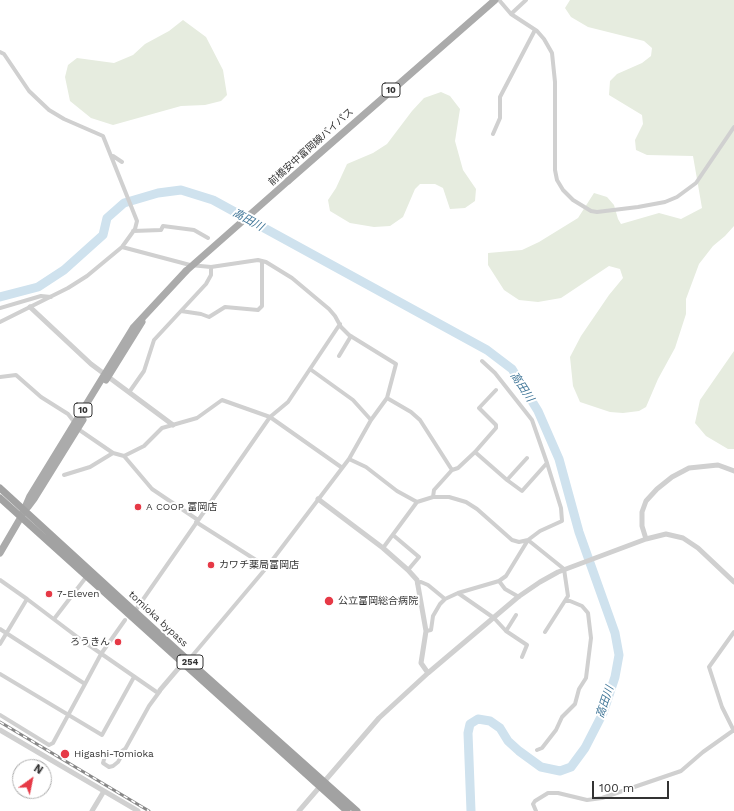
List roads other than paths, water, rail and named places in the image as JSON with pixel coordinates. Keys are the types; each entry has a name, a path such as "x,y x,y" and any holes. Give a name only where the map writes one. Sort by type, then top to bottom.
{"highway":[{"name":"tomioka bypass","path":"0,488 135,611 186,662"},
{"name":"tomioka bypass","path":"1,500 186,662 322,784 357,811"},
{"name":"tomioka bypass","path":"322,784 347,811"}],"main road":[{"name":"前橋安中富岡線バイパス","path":"0,554 25,510 30,496 77,426 133,328 186,271 495,0"}],"street":[{"path":"499,0 511,14 535,30 544,39 552,53 555,82 555,170 557,180 563,190 573,200 590,211 597,212 638,207 665,202 677,197 696,183 734,126"},
{"path":"511,14 526,0"},
{"path":"493,134 500,118 500,97 535,30"},
{"path":"0,52 4,54 29,90 48,110 64,119 103,136 137,221 133,231 122,247 87,276 51,297 0,322"},
{"path":"112,156 122,162"},
{"path":"133,231 161,230 163,226 194,230 208,238"},
{"path":"122,247 181,264 211,267 262,261 282,270 297,282 329,309 341,327 351,336 396,364 387,398 371,420 349,459 341,467 267,567 159,692 116,765 109,767 103,762 105,756 118,754 125,749"},
{"path":"181,311 201,314 209,317 225,307 258,310 262,306 262,261"},
{"path":"130,391 144,370 154,340 206,284 211,275 211,267"},
{"path":"0,308 41,296 51,297"},
{"path":"30,307 91,364 130,391 173,425"},
{"path":"135,611 270,417 288,402 340,324"},
{"path":"339,356 351,336"},
{"path":"426,631 431,630 433,616 440,604 445,599 458,593 499,581 506,576 528,540 540,531 562,521 561,508 532,420 495,372 482,361"},
{"path":"310,369 353,400 371,420"},
{"path":"0,377 16,375 41,397 68,414 77,426 113,453 124,456 152,489 197,521 267,567"},
{"path":"432,498 434,490 452,470 458,468 476,452 496,428 496,425 479,408 496,390"},
{"path":"387,398 411,412 420,420 452,470"},
{"path":"124,456 144,446 162,428 197,418 222,400 270,417 341,467"},
{"path":"476,452 507,480 522,491 547,463"},
{"path":"64,475 90,467 113,453"},
{"path":"507,480 527,458"},
{"path":"349,459 366,467 397,491 417,502"},
{"path":"646,539 642,526 642,512 646,501 672,477 689,468 718,465 734,471"},
{"path":"383,548 417,502 432,498 449,497 466,502 477,508 512,540 519,542 528,540"},
{"path":"318,499 383,548 408,570 417,583 426,631 421,663 428,673"},
{"path":"299,811 379,718 428,673 519,597 540,582 564,569 646,539 666,534 683,538 698,548 734,582"},
{"path":"393,535 419,557 408,570"},
{"path":"528,540 564,569 568,596 545,632"},
{"path":"54,619 87,576"},
{"path":"0,580 101,654 159,692"},
{"path":"499,581 505,588 519,597"},
{"path":"417,583 421,582 428,585 445,599"},
{"path":"458,593 494,618 506,631 527,645 522,657"},
{"path":"0,644 27,599"},
{"path":"537,750 542,748 556,730 562,718 575,704 579,689 586,678 591,638 588,613 582,606 570,601 565,601"},
{"path":"506,631 516,615"},
{"path":"0,716 49,745 53,743 101,654 125,620"},
{"path":"0,629 85,684"},
{"path":"536,811 533,804 535,801 548,793 558,793 587,800 602,798 681,771 734,730 722,707 709,667 734,632"},
{"path":"0,674 102,735 134,677"},
{"path":"0,730 138,811"},
{"path":"92,811 104,791"}],"waterway":[{"name":"高田川","path":"0,297 38,287 64,270 103,235 107,218 124,203 158,193 181,190 213,200 487,350 512,369 538,411 559,459 579,532 615,633 619,655 615,677 603,713 585,748 571,767 560,771 541,767 519,751 508,741 500,728 490,721 478,719 470,724 468,733 471,811"}],"railway":[{"path":"0,722 149,811"}],"place":[{"name":"A COOP 富岡店","path":"138,507"},
{"name":"カワチ薬局富岡店","path":"211,565"},
{"name":"7-Eleven","path":"49,594"},
{"name":"公立富岡総合病院","path":"329,601"},
{"name":"ろうきん","path":"118,642"},
{"name":"Higashi-Tomioka","path":"65,754"}]}
